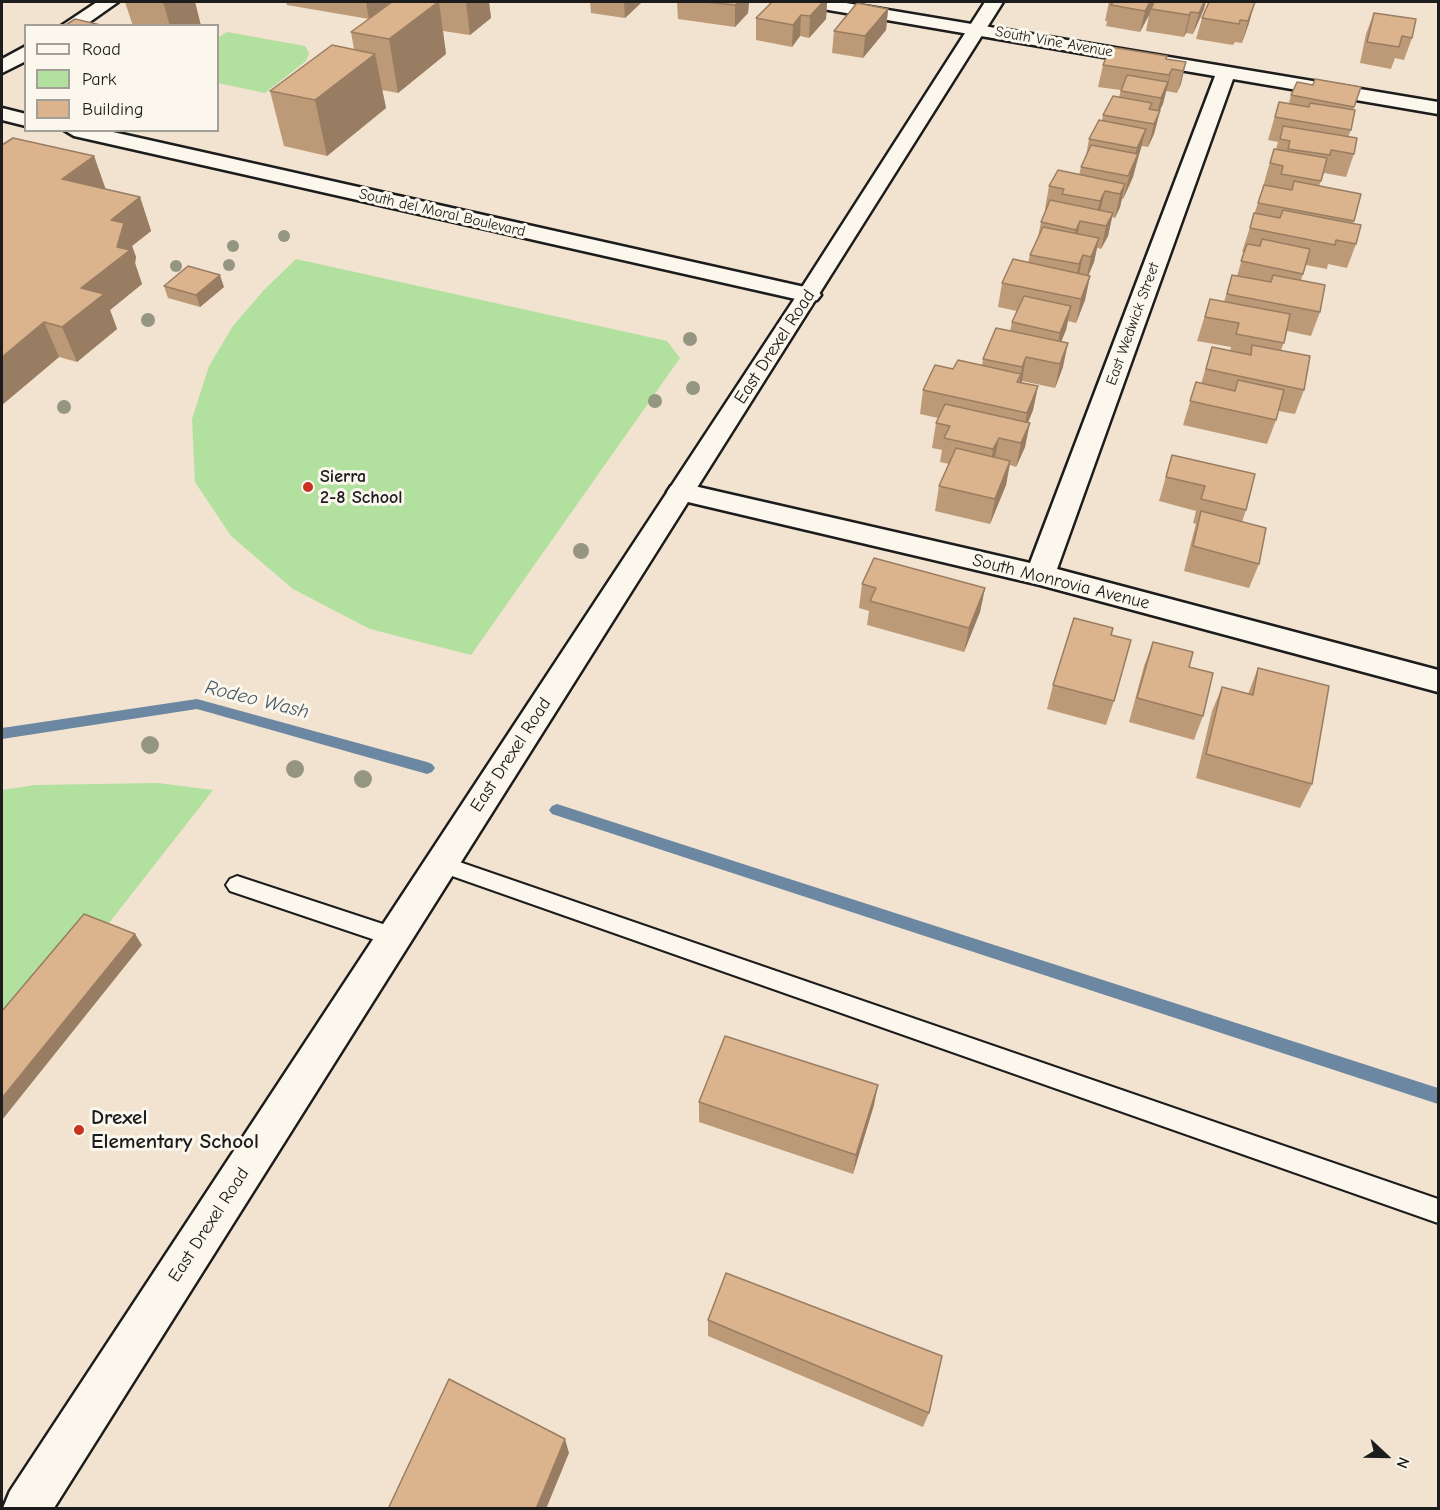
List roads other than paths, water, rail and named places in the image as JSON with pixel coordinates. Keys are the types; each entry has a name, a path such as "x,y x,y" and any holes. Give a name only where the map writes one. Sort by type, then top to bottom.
{"street":[{"path":"73,24 109,2"},
{"name":"South Vine Avenue","path":"811,2 1438,108"},
{"name":"East Drexel Road","path":"27,1509 809,295 994,2"},
{"path":"2,67 24,53"},
{"name":"East Wedwick Street","path":"1040,575 1226,72"},
{"path":"2,114 24,120"},
{"name":"South del Moral Boulevard","path":"83,132 809,295"},
{"name":"South Monrovia Avenue","path":"681,492 1040,575 1438,681"}],"lane":[{"path":"442,864 1438,1211"},
{"path":"237,885 393,938"}],"waterway":[{"name":"Rodeo Wash","path":"2,734 197,704 427,768"},
{"path":"557,810 1438,1096"}],"place":[{"name":"Sierra 2-8 School","path":"308,487"},
{"name":"Drexel Elementary School","path":"79,1130"}]}
